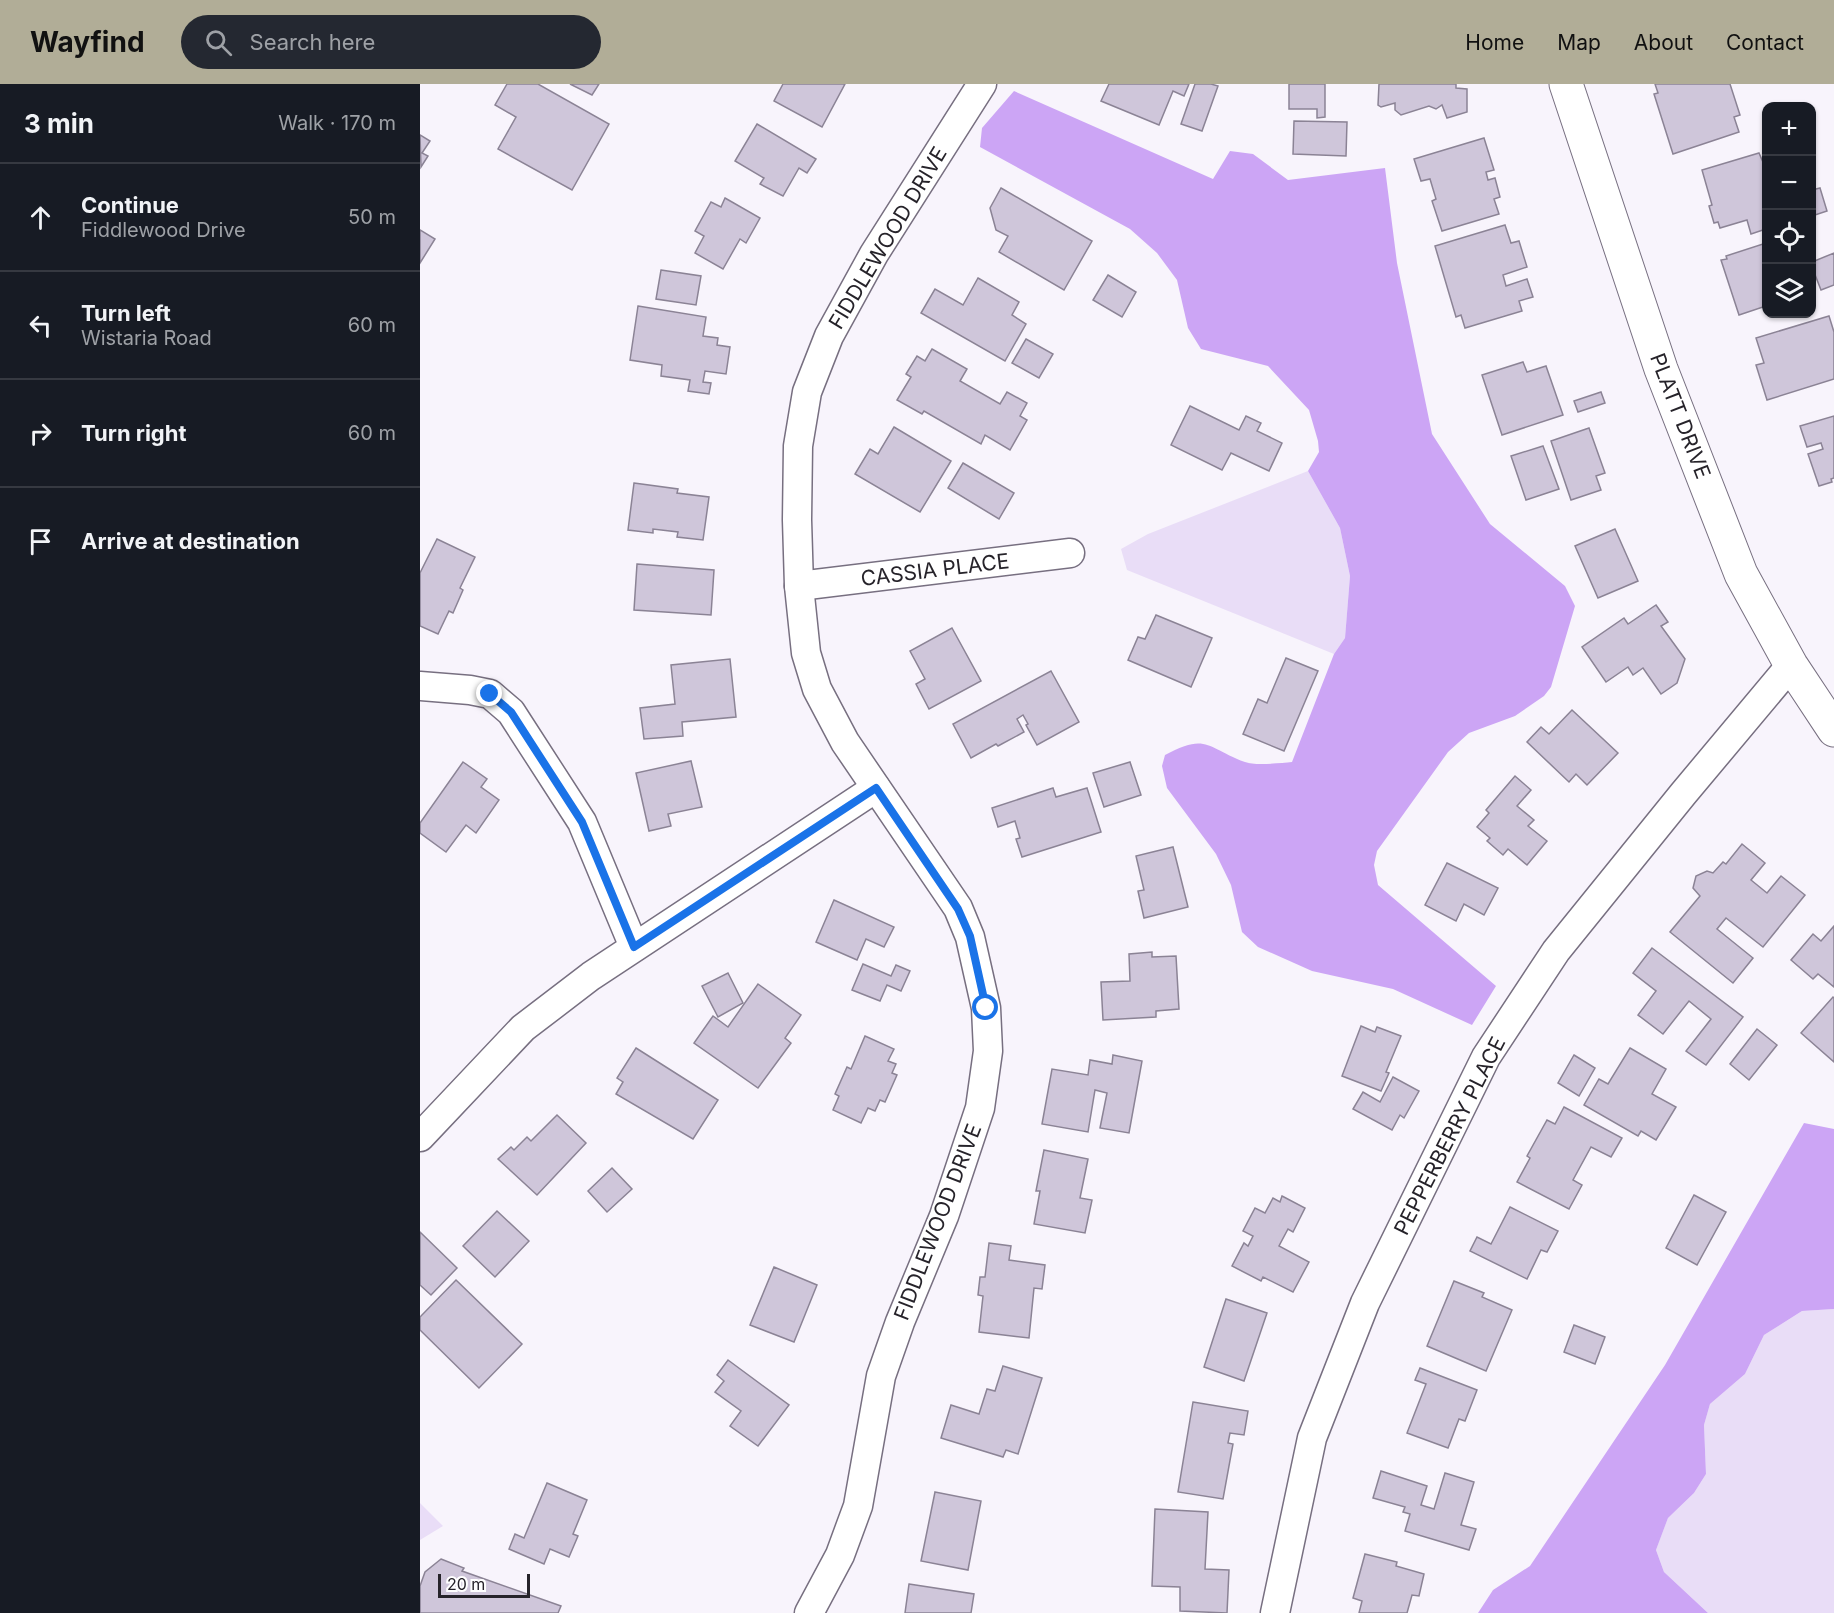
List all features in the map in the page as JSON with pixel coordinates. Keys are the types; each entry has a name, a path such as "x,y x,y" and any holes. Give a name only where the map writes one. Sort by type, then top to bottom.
{"street":[{"name":"FIDDLEWOOD DRIVE","path":"808,1613 840,1555 858,1506 881,1376 900,1322 944,1216 974,1128 980,1108 988,1051 986,1008 970,936 958,909 844,742 817,689 806,653 799,586 798,446 807,392 829,336 874,254 982,84"},
{"name":"PLATT DRIVE","path":"1566,84 1660,369 1741,574 1791,665 1834,730"},
{"name":"CASSIA PLACE","path":"799,586 1070,553"},
{"name":"PEPPERBERRY PLACE","path":"1275,1613 1312,1438 1365,1303 1486,1057 1556,951 1791,665"},
{"path":"420,686 490,694 511,712 582,822 634,947"},
{"path":"420,1137 523,1028 591,976 876,788"}],"shaded area":[{"path":"1014,91 1213,179 1230,151 1253,154 1288,180 1385,168 1397,263 1432,434 1490,524 1565,586 1575,606 1551,687 1544,696 1515,716 1469,733 1448,752 1377,851 1374,865 1378,885 1496,986 1472,1025 1393,989 1312,971 1258,947 1242,932 1231,885 1216,854 1167,788 1162,766 1165,755 1190,744 1206,745 1249,763 1292,762 1334,654 1345,638 1350,576 1340,528 1308,471 1319,452 1309,410 1268,366 1201,349 1188,328 1177,280 1157,253 1130,229 980,147 982,128"},
{"path":"1308,471 1340,528 1350,576 1345,638 1334,654 1127,570 1121,549 1148,534"},
{"path":"1804,1123 1834,1129 1834,1309 1802,1311 1764,1335 1745,1374 1710,1404 1704,1425 1706,1474 1694,1493 1668,1518 1656,1550 1664,1572 1708,1613 1478,1613 1493,1590 1530,1566 1665,1365"},
{"path":"1834,1309 1834,1613 1708,1613 1664,1572 1656,1550 1668,1518 1694,1493 1706,1474 1704,1425 1710,1404 1745,1374 1764,1335 1802,1311"},
{"path":"420,1503 443,1526 420,1540"}],"building":[{"path":"507,84 538,84 609,124 572,190 498,149 516,117 495,105"},
{"path":"570,84 599,84 592,95"},
{"path":"783,84 845,84 822,127 774,101"},
{"path":"1109,84 1189,84 1184,96 1173,91 1159,125 1101,101"},
{"path":"1195,84 1218,86 1202,131 1181,124"},
{"path":"1289,84 1325,84 1325,117 1317,118 1317,109 1289,109"},
{"path":"1379,84 1456,84 1456,88 1467,89 1467,112 1447,118 1442,105 1436,109 1429,106 1401,115 1395,110 1395,103 1381,107 1378,105"},
{"path":"1655,84 1730,84 1740,115 1734,117 1739,132 1673,154 1654,94 1658,93"},
{"path":"1294,121 1347,122 1346,156 1293,154"},
{"path":"757,124 816,159 807,173 799,168 783,196 760,184 764,178 735,161"},
{"path":"420,135 430,141 422,153 428,156 421,167"},
{"path":"1484,138 1494,170 1486,172 1488,180 1495,178 1500,197 1494,199 1499,214 1442,231 1432,201 1436,199 1430,179 1421,181 1414,159"},
{"path":"1759,153 1762,160 1762,230 1751,234 1747,220 1720,228 1718,222 1714,223 1709,206 1712,205 1702,170"},
{"path":"1001,188 1092,241 1064,290 999,252 1008,236 996,230 990,208"},
{"path":"1820,188 1827,211 1816,215 1816,210 1816,189"},
{"path":"725,198 760,218 746,243 740,239 723,269 695,253 704,236 695,231 711,202 721,207"},
{"path":"1505,225 1511,243 1519,241 1527,267 1503,275 1506,286 1527,279 1533,297 1519,301 1522,311 1465,328 1461,315 1456,317 1435,246"},
{"path":"420,230 435,239 420,263"},
{"path":"1762,244 1762,307 1739,315 1721,260 1727,259 1726,256"},
{"path":"1834,253 1834,285 1821,290 1816,277 1816,260"},
{"path":"661,270 701,276 696,305 656,299"},
{"path":"1108,275 1136,292 1122,317 1093,300"},
{"path":"978,278 1019,302 1012,315 1026,324 1005,361 921,313 935,289 963,305"},
{"path":"638,306 706,317 703,336 718,338 717,345 730,347 726,374 705,371 703,382 711,383 709,394 688,391 690,380 661,376 662,365 630,360"},
{"path":"1829,316 1834,332 1834,379 1767,400 1756,365 1764,363 1756,338"},
{"path":"1026,339 1053,354 1039,378 1012,363"},
{"path":"932,349 967,369 960,381 1000,404 1007,392 1027,403 1020,416 1027,420 1010,450 985,435 981,444 924,411 922,414 897,400 911,377 906,374 917,356 925,361"},
{"path":"1523,362 1527,372 1546,366 1563,415 1502,435 1482,375"},
{"path":"1601,392 1605,403 1578,412 1574,401"},
{"path":"1190,406 1239,430 1246,416 1261,423 1257,431 1282,443 1269,471 1231,453 1222,470 1171,445"},
{"path":"1834,416 1834,478 1831,479 1832,482 1819,486 1808,454 1823,449 1821,443 1807,447 1800,426"},
{"path":"894,427 951,461 920,512 855,474 870,449 878,454"},
{"path":"1589,428 1605,473 1596,476 1601,490 1571,500 1551,441"},
{"path":"1543,446 1559,489 1526,500 1511,456"},
{"path":"963,463 1014,493 999,519 948,488"},
{"path":"634,483 678,489 677,493 709,497 703,540 677,537 678,532 653,529 653,533 628,530"},
{"path":"1615,529 1638,581 1598,598 1575,546"},
{"path":"437,539 475,557 460,588 463,590 453,613 449,611 438,634 420,626 420,573"},
{"path":"637,564 714,570 711,615 634,610"},
{"path":"1656,605 1668,622 1661,626 1685,659 1677,683 1661,694 1643,668 1633,675 1628,667 1606,682 1582,647 1624,618 1628,624"},
{"path":"1156,615 1212,638 1191,687 1128,660 1138,637 1145,639"},
{"path":"952,628 981,681 929,709 916,684 925,679 910,651"},
{"path":"1286,658 1318,671 1284,751 1243,734 1258,699 1267,703"},
{"path":"730,659 736,717 682,722 683,736 644,739 640,708 675,704 671,665"},
{"path":"1051,671 1079,722 1037,745 1023,715 1017,719 1024,732 971,758 953,724"},
{"path":"1572,710 1618,753 1587,785 1576,774 1569,782 1527,742 1541,727 1549,734"},
{"path":"691,761 702,807 668,814 671,826 649,831 636,773"},
{"path":"463,762 487,779 481,787 499,800 476,833 466,825 446,852 420,833 420,823"},
{"path":"1130,762 1141,795 1104,807 1093,773"},
{"path":"1515,776 1531,790 1517,806 1534,820 1528,826 1547,841 1527,865 1508,849 1503,855 1487,841 1490,838 1477,827 1489,813 1486,810"},
{"path":"1053,788 1056,797 1087,788 1101,832 1022,857 1016,839 1020,838 1015,821 998,827 992,808"},
{"path":"1742,844 1765,863 1751,880 1767,893 1781,876 1805,895 1763,947 1726,918 1717,929 1753,958 1733,983 1670,932 1700,896 1693,888 1696,876 1707,871 1713,873 1723,862 1726,864"},
{"path":"1173,847 1188,907 1144,918 1138,891 1144,890 1136,856"},
{"path":"1447,863 1498,888 1484,915 1464,904 1456,921 1425,905"},
{"path":"834,900 894,927 884,947 866,939 857,960 816,942"},
{"path":"1834,926 1834,987 1818,974 1813,979 1791,960 1813,934 1821,941"},
{"path":"1652,948 1743,1017 1706,1065 1686,1051 1711,1019 1689,1001 1663,1034 1638,1015 1656,991 1633,973"},
{"path":"1152,952 1152,957 1176,956 1179,1009 1156,1011 1156,1017 1103,1020 1101,982 1130,981 1129,954"},
{"path":"863,964 891,976 896,965 910,971 901,991 887,985 880,1001 852,990"},
{"path":"728,973 743,1003 718,1017 702,986"},
{"path":"758,984 801,1015 785,1038 791,1043 758,1088 694,1043 713,1016 728,1027"},
{"path":"1834,998 1834,1062 1801,1033"},
{"path":"1361,1026 1375,1032 1377,1027 1401,1036 1381,1091 1342,1076"},
{"path":"1757,1029 1777,1045 1749,1080 1730,1064"},
{"path":"865,1036 894,1049 888,1061 896,1064 892,1073 897,1075 885,1102 880,1100 875,1111 868,1108 861,1123 833,1110 839,1096 835,1094 847,1067 851,1069"},
{"path":"636,1048 718,1100 693,1139 616,1094 623,1082 617,1078"},
{"path":"1630,1048 1666,1069 1652,1094 1676,1107 1656,1140 1641,1131 1638,1136 1584,1105 1599,1079 1608,1084"},
{"path":"1113,1055 1142,1061 1129,1133 1100,1128 1107,1093 1095,1090 1088,1132 1042,1124 1052,1069 1088,1075 1090,1060 1112,1064"},
{"path":"1574,1055 1595,1068 1579,1096 1558,1083"},
{"path":"1393,1077 1419,1091 1404,1118 1400,1115 1392,1130 1353,1109 1363,1092 1380,1102"},
{"path":"1564,1107 1622,1138 1611,1157 1591,1147 1573,1180 1582,1185 1569,1209 1517,1182 1530,1158 1527,1156 1547,1120 1555,1124"},
{"path":"557,1115 586,1143 537,1195 498,1159 511,1147 514,1150 527,1137 531,1141"},
{"path":"1044,1150 1088,1159 1080,1198 1092,1200 1085,1233 1034,1224 1040,1191 1036,1191"},
{"path":"612,1168 632,1189 607,1212 588,1191"},
{"path":"1694,1195 1726,1212 1697,1265 1666,1248"},
{"path":"1282,1196 1305,1208 1293,1232 1288,1229 1279,1246 1309,1262 1293,1292 1263,1277 1261,1281 1232,1266 1244,1243 1248,1246 1253,1236 1243,1231 1255,1208 1265,1213 1273,1198 1280,1202"},
{"path":"1510,1207 1558,1231 1547,1252 1541,1250 1527,1279 1470,1251 1477,1237 1491,1244"},
{"path":"497,1211 529,1241 495,1277 463,1246"},
{"path":"420,1232 457,1268 431,1295 420,1285"},
{"path":"989,1243 1011,1246 1009,1260 1045,1265 1042,1289 1034,1288 1029,1338 979,1332 983,1296 978,1295 980,1277 985,1277"},
{"path":"774,1267 817,1285 794,1342 750,1325"},
{"path":"456,1280 522,1344 479,1388 420,1330 420,1317"},
{"path":"1454,1281 1484,1293 1482,1297 1512,1310 1486,1371 1427,1346"},
{"path":"1226,1299 1267,1313 1244,1381 1204,1367"},
{"path":"1574,1325 1605,1337 1595,1364 1564,1352"},
{"path":"728,1360 789,1405 758,1446 730,1426 741,1411 715,1392 724,1381 717,1375"},
{"path":"1003,1366 1042,1378 1018,1454 1006,1450 1003,1457 941,1438 951,1405 979,1414 987,1389 995,1391"},
{"path":"1420,1368 1477,1390 1465,1421 1459,1419 1448,1448 1407,1433 1426,1384 1415,1380"},
{"path":"1193,1402 1248,1411 1244,1435 1230,1433 1228,1443 1233,1444 1223,1499 1178,1492"},
{"path":"1381,1471 1427,1486 1421,1505 1434,1509 1445,1473 1474,1482 1461,1525 1476,1529 1469,1550 1405,1531 1410,1514 1403,1512 1405,1507 1373,1498"},
{"path":"547,1483 587,1500 573,1534 578,1536 569,1557 550,1549 544,1564 509,1549 515,1534 524,1538"},
{"path":"935,1492 981,1501 968,1570 921,1561"},
{"path":"1155,1509 1208,1512 1205,1569 1229,1570 1227,1613 1180,1611 1180,1587 1152,1586"},
{"path":"1365,1554 1397,1562 1396,1566 1424,1574 1419,1596 1412,1595 1407,1613 1359,1613 1362,1601 1353,1598"},
{"path":"441,1559 464,1568 462,1571 561,1606 558,1613 420,1613 420,1586 425,1572"},
{"path":"909,1584 974,1594 971,1613 905,1613"}],"route":[{"path":"490,694 511,712 582,822 634,947 876,788 958,909 970,936 986,1008"}]}
